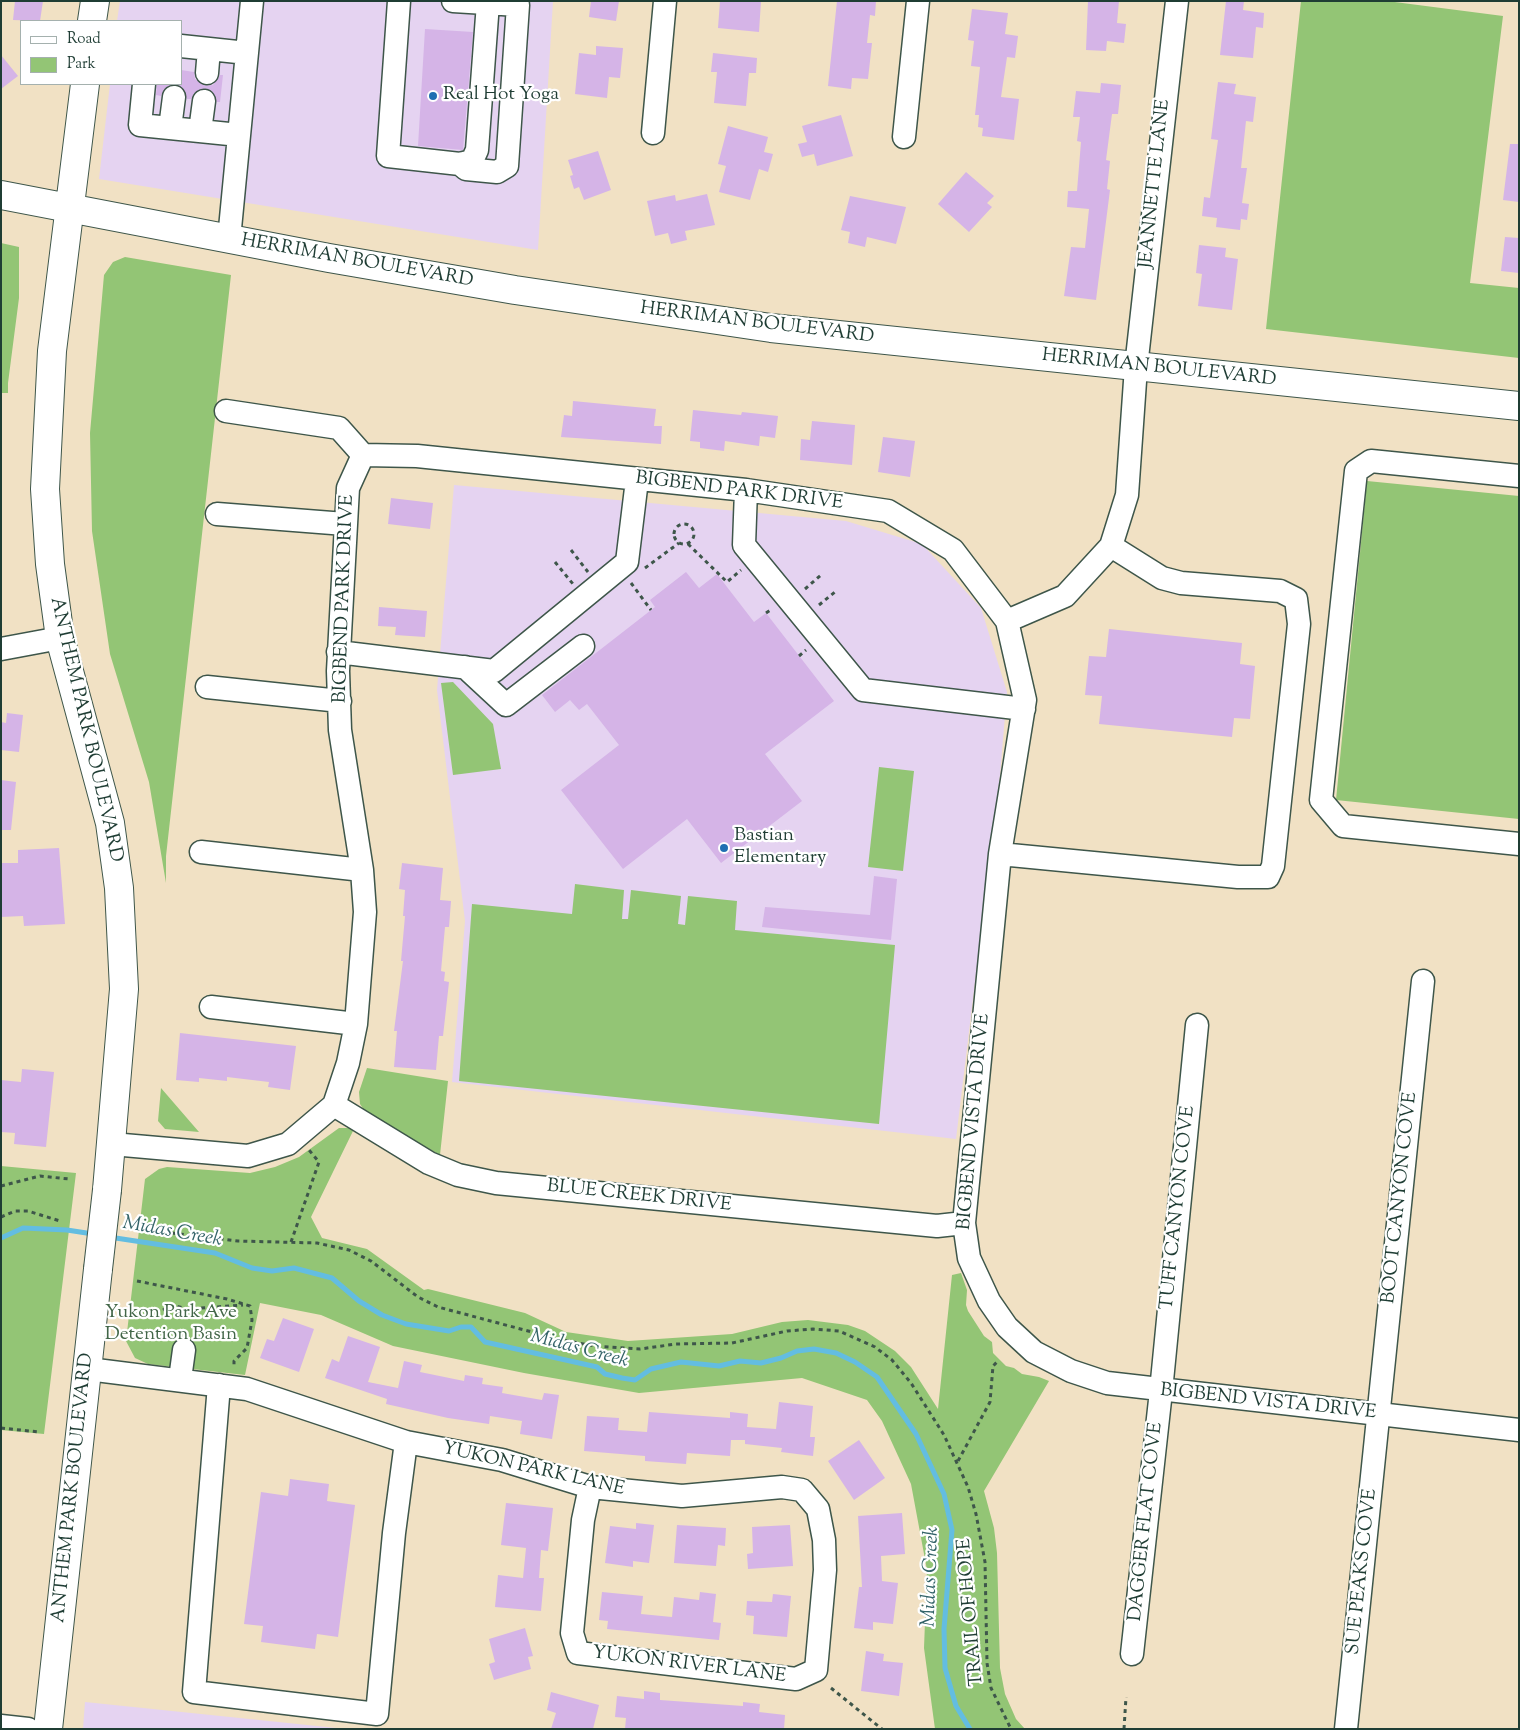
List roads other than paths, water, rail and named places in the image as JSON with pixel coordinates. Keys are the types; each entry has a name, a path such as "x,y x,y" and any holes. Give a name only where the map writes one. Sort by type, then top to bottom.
{"main road":[{"path":"92,20 95,1"},
{"name":"ANTHEM PARK BOULEVARD","path":"48,1729 112,1144 124,989 119,888 110,823 60,638 50,564 45,489 52,351 84,85"},
{"name":"HERRIMAN BOULEVARD","path":"1,195 229,239 515,290 771,328 1519,406"}],"street":[{"path":"229,239 252,1"},
{"path":"399,1 388,156 460,164 472,161 477,150 488,4"},
{"path":"452,1 518,6 509,159 507,166 498,172 466,169 460,164"},
{"path":"653,133 665,1"},
{"path":"904,137 918,1"},
{"name":"JEANNETTE LANE","path":"1111,546 1128,496 1136,367 1177,1"},
{"path":"182,46 247,53"},
{"path":"207,73 209,49"},
{"path":"144,85 140,125 239,135"},
{"path":"170,128 174,97"},
{"path":"200,131 204,100"},
{"path":"226,411 339,428 363,456"},
{"name":"BIGBEND PARK DRIVE","path":"334,1104 348,1062 356,1024 365,912 362,870 340,730 338,652 348,488 363,456 417,456 746,490 888,512 953,550 1007,621"},
{"path":"1519,476 1371,461 1356,470 1321,800 1343,826 1519,844"},
{"path":"338,652 494,670 627,562 637,480"},
{"path":"746,490 744,545 863,690 1024,709"},
{"path":"217,514 345,524"},
{"path":"1000,854 1238,877 1268,877 1273,866 1299,624 1296,598 1280,591 1181,583 1162,578 1111,546 1065,596 1007,621"},
{"name":"BIGBEND VISTA DRIVE","path":"1007,621 1025,700 1000,854 964,1223 969,1258 981,1287 997,1314 1024,1342 1052,1363 1088,1378 1125,1387 1519,1430"},
{"path":"1,649 60,638"},
{"path":"465,667 506,705 583,646"},
{"path":"207,687 340,701"},
{"path":"201,852 362,870"},
{"name":"BOOT CANYON COVE","path":"1380,1416 1423,981"},
{"path":"211,1008 356,1024"},
{"name":"TUFF CANYON COVE","path":"1161,1391 1197,1025"},
{"path":"112,1144 248,1156 288,1144 334,1104"},
{"name":"BLUE CREEK DRIVE","path":"334,1104 429,1163 458,1176 496,1183 937,1226 964,1223"},
{"path":"180,1379 184,1350"},
{"name":"YUKON PARK LANE","path":"88,1369 180,1379 247,1389 406,1442 502,1460 590,1487 641,1494 682,1496 782,1488 802,1490 818,1509 824,1540 826,1570 816,1670"},
{"path":"219,1384 194,1692 377,1714 394,1533 406,1442"},
{"name":"DAGGER FLAT COVE","path":"1132,1654 1161,1391"},
{"name":"SUE PEAKS COVE","path":"1346,1729 1380,1416"},
{"name":"YUKON RIVER LANE","path":"590,1487 583,1520 572,1633 578,1653 796,1678 816,1670"},
{"path":"1,1726 28,1729"}],"waterway":[{"name":"Midas Creek","path":"1,1238 23,1228 67,1230 93,1234"},
{"name":"Midas Creek","path":"109,1237 215,1253 252,1268 272,1271 294,1268 332,1278 359,1301 382,1315 406,1324 449,1331 461,1327 471,1327 485,1342 597,1367 605,1374 622,1378 635,1380 651,1369 681,1362 719,1366 740,1361 761,1363 781,1358 797,1351 814,1349 836,1353 855,1362 877,1377 916,1434 944,1494 952,1530 944,1629 945,1668 956,1706 970,1729"}],"place":[{"name":"Real Hot Yoga","path":"433,96"},
{"name":"Bastian Elementary","path":"724,848"}],"park label":[{"name":"Yukon Park Ave Detention Basin","path":"171,1325"}]}
